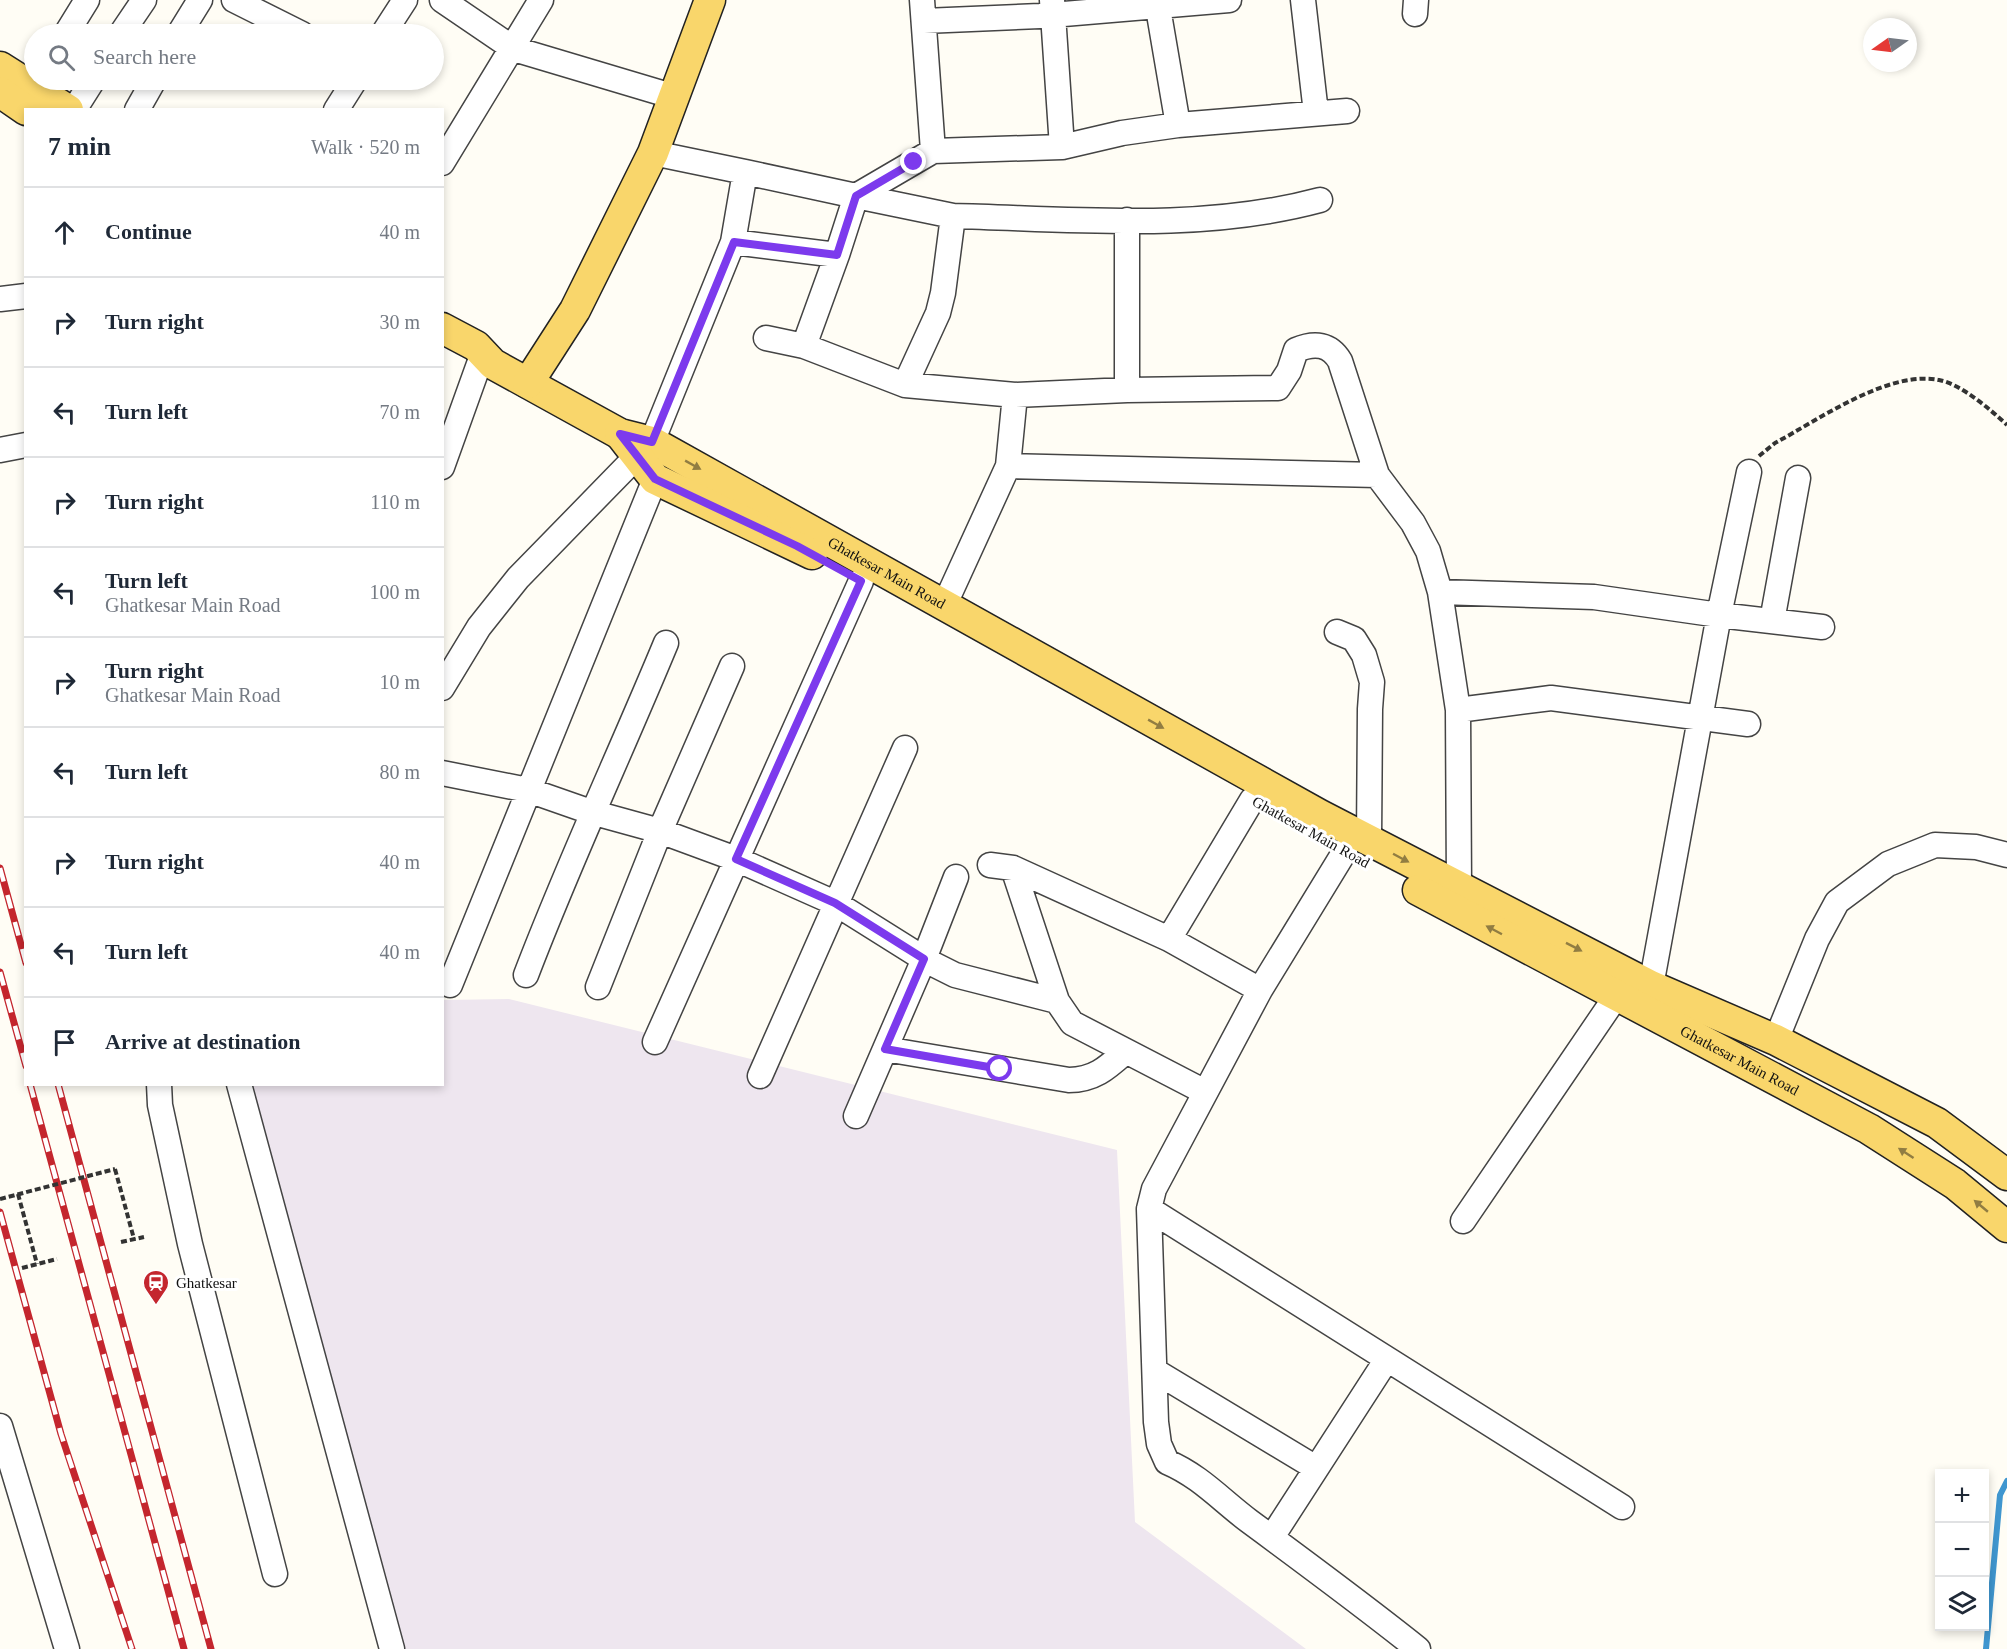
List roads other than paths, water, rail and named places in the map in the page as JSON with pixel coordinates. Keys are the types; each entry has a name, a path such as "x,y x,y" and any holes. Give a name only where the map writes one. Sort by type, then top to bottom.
{"main road":[{"path":"528,383 575,310 652,153 710,0"},
{"path":"0,67 24,86"},
{"path":"0,92 32,92 64,108"},
{"name":"Ghatkesar Main Road","path":"444,329 476,346 486,364"},
{"name":"Ghatkesar Main Road","path":"444,351 465,362 486,364 528,383 797,546 861,581 940,615 1252,800 1459,888 1636,996 1776,1040 1937,1123 1996,1166"},
{"name":"Ghatkesar Main Road","path":"641,453 940,615 1357,846 1636,996 1869,1129 1955,1184 2007,1227"}],"street":[{"path":"72,24 87,0"},
{"path":"128,24 144,0"},
{"path":"185,24 200,0"},
{"path":"234,0 282,24"},
{"path":"389,24 405,0"},
{"path":"442,0 514,49 675,97"},
{"path":"444,160 514,49 541,0"},
{"path":"933,151 923,10 1054,7 1158,8 1229,0"},
{"path":"1303,0 1316,113"},
{"path":"1054,7 1062,147"},
{"path":"1158,8 1178,125"},
{"path":"75,108 87,90"},
{"path":"138,108 148,90"},
{"path":"337,108 349,90"},
{"path":"804,346 856,196 933,151 1062,147 1122,133 1178,125 1347,111"},
{"path":"652,153 953,216 1126,220 1241,216 1320,200"},
{"path":"450,985 528,790 641,453 734,242 745,172"},
{"path":"905,385 938,313 943,293 953,216"},
{"path":"1126,220 1127,390"},
{"path":"734,242 837,255"},
{"path":"0,299 24,296"},
{"path":"766,338 804,346 905,385 1014,395 1127,390 1278,388 1289,371 1296,350 1303,347 1326,346 1334,351 1341,361 1377,475 1413,523 1428,551 1440,592 1458,710 1459,888"},
{"path":"444,462 486,364"},
{"path":"940,615 1008,466 1014,395"},
{"path":"0,450 24,445"},
{"path":"444,685 479,627 518,578 641,453"},
{"path":"1008,466 1377,475"},
{"path":"1463,1221 1636,996 1699,719 1749,472"},
{"path":"1772,621 1798,478"},
{"path":"655,1042 861,581"},
{"path":"1440,592 1594,597 1822,627"},
{"path":"1337,632 1354,639 1364,654 1372,682 1357,846 1260,990 1154,1189 1149,1209 1159,1444 1167,1462 1187,1470 1418,1649"},
{"path":"526,975 591,813 618,759 666,643"},
{"path":"598,987 660,831 732,666"},
{"path":"1458,710 1551,698 1604,703 1699,719 1748,724"},
{"path":"760,1076 905,748"},
{"path":"444,773 528,790 591,813 660,831 736,859 835,903 924,959 955,975 1057,1001"},
{"path":"1169,939 1252,800"},
{"path":"1776,1040 1817,939 1837,902 1888,864 1935,845 1976,847 2007,855"},
{"path":"1205,1092 1072,1023 1057,1001 1002,866 1169,939 1260,990"},
{"path":"856,1116 924,959 956,877"},
{"path":"885,1049 1069,1080 1091,1078 1104,1071 1125,1052"},
{"path":"159,1086 160,1105 190,1244 275,1574"},
{"path":"240,1086 392,1649"},
{"path":"1149,1209 1622,1507"},
{"path":"1272,1537 1387,1359"},
{"path":"1155,1371 1316,1468"},
{"path":"0,1426 67,1649"}],"waterway":[{"path":"1986,1649 2000,1495 2007,1481"}],"railway":[{"path":"0,868 24,956"},
{"path":"0,972 24,1059"},
{"path":"31,1086 184,1649"},
{"path":"59,1086 211,1649"},
{"path":"0,1212 61,1434 132,1649"}],"place":[{"name":"Ghatkesar","path":"156,1306"}]}
